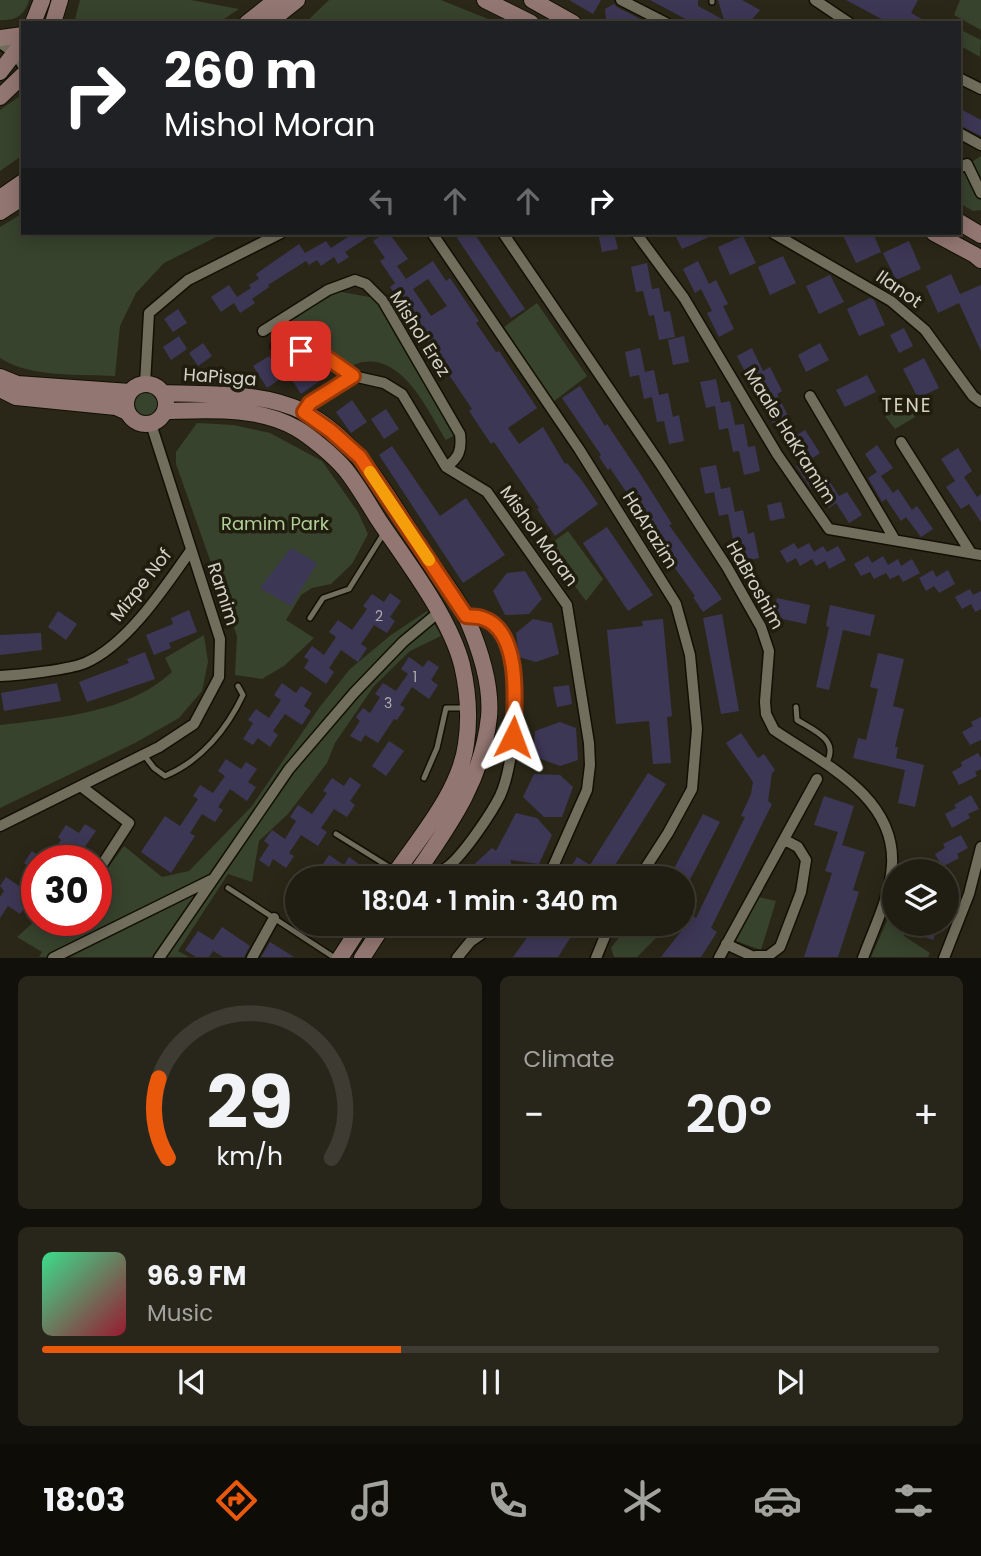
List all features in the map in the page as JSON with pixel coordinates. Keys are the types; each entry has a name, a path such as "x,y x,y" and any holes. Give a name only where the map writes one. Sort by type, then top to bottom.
{"street":[{"path":"34,21 42,0"},
{"path":"54,21 60,0"},
{"path":"250,21 276,0"},
{"path":"271,21 297,0"},
{"path":"485,0 524,21"},
{"path":"532,0 569,21"},
{"path":"621,0 662,21"},
{"path":"815,0 826,6 841,21"},
{"path":"11,60 0,41 21,36"},
{"path":"0,97 21,76"},
{"path":"961,79 981,89"},
{"path":"961,134 981,145"},
{"path":"961,167 967,164 981,193"},
{"path":"0,198 21,183"},
{"path":"0,212 21,198"},
{"path":"961,223 981,235"},
{"path":"145,384 149,313 188,280 277,235"},
{"name":"HaArazim","path":"433,235 579,449 676,604 690,656 697,729 692,789 647,866"},
{"name":"HaBroshim","path":"504,235 661,465 727,567 761,626 769,652 765,702 769,723 774,730 858,787 880,815 891,848 892,864 886,897 863,957"},
{"name":"Maale HaKramim","path":"637,235 684,298 777,454 829,529 976,554"},
{"name":"Ilanot","path":"776,235 891,301 925,330 973,396 981,402"},
{"path":"938,235 981,260"},
{"name":"Mishol Erez","path":"263,331 328,290 355,280 366,284 383,302 460,434 462,448 455,461 446,467"},
{"name":"Mishol Moran","path":"276,346 326,357 353,376 384,383 402,394 446,467 487,492 567,605 589,743 590,765 587,790 553,866"},
{"path":"296,428 310,403 353,376"},
{"path":"0,377 17,384 130,392"},
{"path":"0,389 16,397 116,407 127,412 139,424 158,421 165,411 163,393 156,386 136,386 125,402 127,412"},
{"name":"HaPisga","path":"163,393 257,396 304,412 331,431 360,457 466,616 480,653 488,687 489,714 484,749 470,789 457,814 414,866"},
{"path":"810,397 895,540"},
{"name":"HaPisga","path":"165,411 223,410 271,418 296,428 344,468 439,612 461,664 469,708 466,747 459,772 411,866"},
{"name":"Ramim","path":"0,825 144,755 194,724 219,677 220,639 151,424"},
{"path":"901,442 976,554"},
{"name":"Mizpe Nof","path":"0,676 84,664 118,642 191,550"},
{"path":"159,957 298,759 396,650 439,612"},
{"path":"445,866 477,831 502,793 511,760 514,686 513,668 506,642 498,629 483,618 466,616"},
{"path":"719,957 817,779"},
{"path":"82,787 129,823 112,849"},
{"path":"726,944 756,957 768,956 780,947 801,892 806,860 798,847 785,840"},
{"path":"944,957 970,894 981,847"},
{"path":"53,957 213,879"},
{"path":"252,957 274,918"},
{"path":"337,957 353,936"},
{"path":"362,957 376,936"},
{"path":"457,957 479,936"},
{"path":"596,957 605,936"}],"lane":[{"path":"310,618 323,598 349,589 386,530"},
{"path":"144,755 154,768 165,776 182,769 216,739 236,711 243,695 238,686"},
{"path":"796,707 797,720 823,735 830,743 830,758 826,764"},
{"path":"424,778 437,748 446,708 469,708"},
{"path":"336,834 387,866"},
{"path":"228,888 337,957"},
{"path":"317,957 322,949"}],"green space":[{"path":"0,0 29,0 25,10 15,18 0,20"},
{"path":"80,0 191,0 239,9 221,21 75,21"},
{"path":"329,0 441,0 493,21 307,21"},
{"path":"960,0 981,0 981,30 954,15"},
{"path":"961,30 981,40 980,57 961,46"},
{"path":"21,95 21,156 0,171 0,110"},
{"path":"981,156 981,210 973,211 961,204 961,169"},
{"path":"21,214 21,235 220,235 164,263 136,293 120,326 115,376 56,374 26,369 0,358 0,227"},
{"path":"336,291 375,298 458,433 446,440 423,401 402,376 390,367 377,362 362,362 341,371 326,351 275,338 270,331"},
{"path":"537,303 587,376 553,402 504,327"},
{"path":"147,392 156,395 159,404 156,413 147,416 138,413 135,404 138,395"},
{"path":"906,401 915,417 895,429 885,416"},
{"name":"Ramim Park","path":"197,423 234,425 270,433 322,461 358,512 368,534 352,564 331,584 312,588 301,595 286,620 314,638 284,666 262,679 235,675 237,636 176,464 176,452"},
{"path":"568,531 603,579 586,601 546,547"},
{"path":"427,611 441,636 410,651 374,686 335,743 327,763 288,814 259,841 252,882 228,874 178,951 189,957 39,957 42,952 17,937 21,933 21,936 112,936 112,862 124,846 162,877 189,871 252,806 319,708 350,669 391,635"},
{"path":"204,635 208,662 202,691 179,718 135,743 0,808 0,725 68,716 135,697 172,672 165,658"},
{"path":"759,897 776,901 761,950 736,941"},
{"path":"882,932 882,936 904,936 930,953 928,957 871,957"},
{"path":"620,936 658,936 637,957 614,957 611,948"}],"building":[{"path":"569,0 601,0 593,14"},
{"path":"650,0 698,0 698,6 724,20 718,0 742,0 760,10 751,21 689,21"},
{"path":"846,0 918,0 911,13 925,21 885,21"},
{"path":"614,4 644,21 610,21 606,19 605,9"},
{"path":"961,109 981,120 981,136 961,126"},
{"path":"351,235 371,235 345,252 349,257 338,264 334,257 321,266 317,260 309,265 306,261 268,285 269,287 252,299 255,303 240,313 234,303 221,312 211,297 229,285 237,297 259,279 256,274 299,244 305,253 326,241 331,248"},
{"path":"382,235 390,235 408,259 397,266 406,279 433,261 446,281 450,278 479,321 476,323 496,352 499,351 537,408 508,428 519,444 543,427 565,464 580,478 598,504 555,536 494,442 491,444 469,411 472,409 390,287 395,283 380,261 385,258 373,241","holes":["428,279 447,306 431,316 413,289"]},
{"path":"462,235 475,235 525,309 511,318 457,238"},
{"path":"598,235 614,235 618,249 602,252"},
{"path":"675,235 714,235 682,249"},
{"path":"843,235 874,235 881,252 856,263"},
{"path":"743,236 756,263 730,275 718,247"},
{"path":"909,241 921,269 896,280 883,253"},
{"path":"783,256 796,283 770,295 758,267"},
{"path":"698,261 709,284 716,280 728,304 723,306 734,329 719,337 707,313 712,311 701,289 695,293 683,269"},
{"path":"647,263 652,289 659,288 664,312 670,311 675,337 659,340 654,315 649,316 643,291 636,292 631,267"},
{"path":"951,274 960,294 981,285 981,351 959,303 938,313 926,286"},
{"path":"830,275 844,302 819,314 806,286"},
{"path":"870,298 874,300 885,325 859,336 847,309"},
{"path":"178,309 187,323 173,332 164,319"},
{"path":"904,328 913,346 899,353 890,335"},
{"path":"179,336 187,349 171,360 163,347"},
{"path":"684,336 689,362 673,365 668,340"},
{"path":"203,343 212,356 198,366 189,353"},
{"path":"820,343 829,360 806,372 798,355"},
{"path":"640,348 645,372 654,370 659,395 668,393 673,417 679,415 684,441 669,444 664,421 657,422 652,397 644,399 639,375 630,377 625,352"},
{"path":"752,348 763,371 770,367 782,391 777,394 788,416 773,424 761,400 766,398 755,377 749,380 737,356"},
{"path":"269,356 283,377 267,388 253,366"},
{"path":"924,358 939,388 918,398 903,369"},
{"path":"309,362 321,380 301,394 289,375"},
{"path":"867,375 876,392 845,407 836,390"},
{"path":"716,379 721,403 730,401 735,425 744,424 748,447 755,446 760,471 744,475 739,451 733,452 728,428 719,430 715,406 706,408 700,382"},
{"path":"580,386 641,475 672,524 669,525 722,599 703,612 693,597 695,596 643,524 629,500 631,499 599,457 601,455 562,398"},
{"path":"352,400 367,422 351,433 336,412"},
{"path":"386,409 399,429 384,439 371,419"},
{"path":"805,430 820,453 810,460 822,479 826,476 839,496 847,492 862,515 849,523 836,503 829,508 815,487 811,489 796,466 806,460 792,438"},
{"path":"877,445 893,468 881,476 893,493 898,489 912,510 917,506 933,529 921,537 906,517 901,521 886,499 882,502 868,478 877,472 865,454"},
{"path":"392,446 440,516 466,498 505,555 463,583 379,455"},
{"path":"958,448 972,471 964,477 977,497 981,494 981,522 969,504 961,509 946,487 955,481 941,459"},
{"path":"716,465 721,489 730,487 735,512 743,510 748,534 754,532 759,558 744,561 739,538 733,539 728,514 719,516 714,492 705,494 700,468"},
{"path":"781,502 785,518 770,521 767,505"},
{"path":"607,527 653,595 628,611 583,543"},
{"path":"794,543 798,549 809,543 814,552 823,546 827,552 838,546 846,560 829,569 825,561 816,566 812,559 800,566 796,558 787,563 780,551"},
{"path":"291,548 317,563 291,606 260,588"},
{"path":"868,556 872,563 883,556 888,565 898,559 901,566 912,559 920,573 903,582 899,575 890,579 886,573 874,579 870,572 861,576 854,564"},
{"path":"933,570 936,577 948,570 955,584 939,593 934,586 926,591 919,578"},
{"path":"525,571 542,599 529,614 505,615 493,591 507,573"},
{"path":"970,589 973,595 981,591 981,609 975,612 971,604 962,609 955,597"},
{"path":"390,593 401,601 390,617 395,621 387,633 374,625 361,644 367,648 358,662 341,650 329,668 334,672 326,684 304,668 309,660 304,657 312,646 324,655 336,637 329,632 338,620 352,630 367,609 363,606 372,594 384,602"},
{"path":"777,598 810,605 806,624 773,617"},
{"path":"830,605 875,615 870,636 843,630 829,690 816,687 829,627 826,626"},
{"path":"189,610 197,632 169,643 171,648 154,655 146,635 173,624 171,618"},
{"path":"58,611 77,624 66,640 48,627"},
{"path":"722,614 739,711 721,714 703,618"},
{"path":"533,619 552,623 559,654 536,662 519,657 516,633"},
{"path":"663,619 672,716 667,717 671,763 653,764 649,721 616,724 607,630 643,626 642,621"},
{"path":"41,633 42,650 0,655 0,635"},
{"path":"145,652 155,679 87,702 79,682 129,663 127,659"},
{"path":"878,653 904,659 893,706 904,709 895,747 898,747 896,758 924,765 915,807 898,803 905,770 853,758 858,738 866,740 878,689 870,687"},
{"path":"409,657 423,667 428,660 439,667 431,680 438,685 429,699 412,687 400,705 405,708 378,743 365,735 361,742 350,736 360,721 356,717 363,708 370,713 380,697 375,694 383,683 396,691 408,674 401,669"},
{"path":"57,683 61,701 4,711 1,693"},
{"path":"282,683 296,693 301,686 312,693 304,706 311,711 302,725 285,714 273,731 278,735 270,747 258,738 253,745 243,739 253,723 248,720 256,709 269,718 281,700 274,695"},
{"path":"569,685 572,704 557,707 553,687"},
{"path":"981,717 981,740 970,745 962,732 973,726 971,722"},
{"path":"560,722 576,728 578,760 560,766 533,756 535,731"},
{"path":"741,733 758,758 764,754 775,770 772,773 768,801 772,804 711,928 717,932 701,957 661,957 677,936 695,936 695,917 745,817 741,816 751,794 753,782 726,743"},
{"path":"389,741 404,751 386,776 372,766"},
{"path":"978,753 981,769 975,772 977,776 959,785 952,772 962,766 961,762"},
{"path":"226,759 241,769 246,762 257,769 248,782 256,787 247,801 230,789 218,807 223,810 215,822 202,814 190,833 195,836 171,873 141,852 165,816 180,826 198,799 193,796 200,785 213,793 225,776 218,771"},
{"path":"648,773 666,784 615,866 571,866 577,857 590,865"},
{"path":"534,774 560,775 573,787 562,817 544,817 523,797"},
{"path":"350,777 361,785 350,801 355,805 347,817 334,809 321,828 327,832 318,846 301,835 289,853 294,856 287,866 285,867 273,859 269,867 259,860 269,845 264,841 272,830 285,839 296,821 290,817 298,805 312,814 327,793 323,791 332,778 344,786"},
{"path":"971,795 979,809 968,814 970,818 952,828 945,814"},
{"path":"824,796 854,806 842,845 865,852 853,890 859,892 838,957 804,957 832,873 825,871 838,832 814,825"},
{"path":"516,813 537,818 552,835 539,864 510,860 512,866 472,866 492,848 496,851"},
{"path":"703,814 720,822 695,870 695,866 675,866"},
{"path":"85,824 96,831 86,845 58,845 61,840 58,837 66,825 79,833"},
{"path":"961,835 968,848 957,854 957,859 938,859 935,854 945,848 943,844"},
{"path":"329,855 344,865 349,857 360,865 359,866 322,866"},
{"path":"6,877 19,886 21,883 21,913 8,906 0,918 0,897 4,891 0,886"},
{"path":"222,927 250,946 244,957 223,957 213,951 209,957 196,957 185,950 198,931 213,940"},
{"path":"528,936 571,936 558,957 513,957"},
{"path":"270,942 294,957 261,957"}],"slow traffic":[{"path":"370,472 429,560"}],"district":[{"name":"TENE","path":"907,405"}],"route":[{"path":"301,351 326,357 353,376 310,403 304,412 331,431 360,457 466,616 483,618 498,629 506,642 513,668 513,737"}]}
